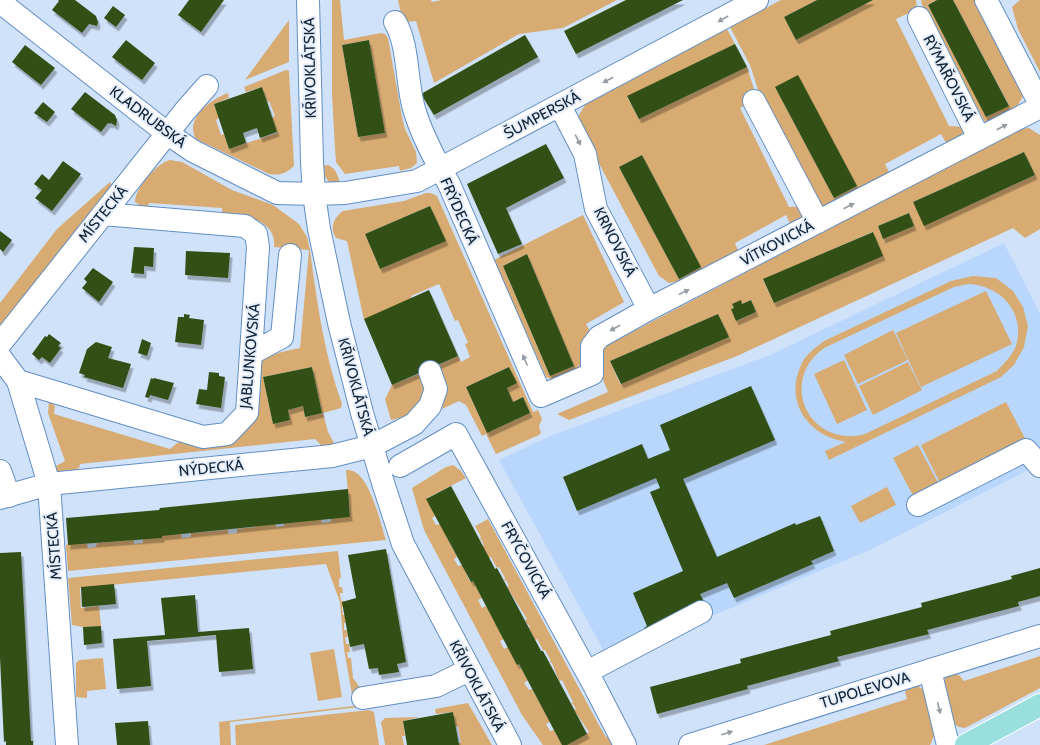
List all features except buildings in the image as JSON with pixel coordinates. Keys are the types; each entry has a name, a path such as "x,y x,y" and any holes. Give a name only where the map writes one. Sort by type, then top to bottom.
{"main road":[{"path":"966,745 1040,705"}],"street":[{"name":"KŘIVOKLÁTSKÁ","path":"308,0 312,162 314,194 319,229 339,323 372,446 403,544 510,745"},
{"name":"KLADRUBSKÁ","path":"0,2 168,134 194,151 277,193 314,194"},
{"name":"ŠUMPERSKÁ","path":"314,194 345,193 417,181 441,170 560,106 748,2"},
{"path":"992,2 1040,104"},
{"name":"RÝMAŘOVSKÁ","path":"919,18 980,138"},
{"name":"FRÝDECKÁ","path":"395,22 399,27 414,108 431,154 441,170 541,396"},
{"name":"MÍSTECKÁ","path":"0,344 168,134 184,111 207,86"},
{"path":"754,102 818,222"},
{"name":"KRNOVSKÁ","path":"560,106 585,154 596,208 649,309"},
{"name":"VÍTKOVICKÁ","path":"541,396 592,374 592,346 599,338 649,309 1040,107"},
{"name":"JABLUNKOVSKÁ","path":"18,381 203,437 227,434 248,412 258,247 256,234 245,226 103,214"},
{"path":"252,353 282,337 290,255"},
{"name":"MÍSTECKÁ","path":"0,357 18,381 49,484 67,745"},
{"path":"372,446 414,424 430,406 436,389 430,372"},
{"name":"FRYČOVICKÁ","path":"400,466 456,434 587,672 625,745"},
{"name":"NÝDECKÁ","path":"4,497 49,484 332,456 372,446"},
{"path":"918,506 1026,450 1040,466"},
{"path":"0,471 4,497"},
{"path":"587,672 701,612"},
{"name":"TUPOLEVOVA","path":"690,745 1040,636"},
{"path":"363,698 384,685 436,686 469,670"},
{"path":"930,670 948,745"}],"shaded area":[{"path":"332,0 340,0 344,40 381,33 385,34 388,38 402,117 405,129 416,152 417,163 411,168 400,171 399,166 345,174 336,162 332,95","holes":["369,40 385,133 358,137 342,45"]},
{"path":"398,0 431,0 432,2 442,0 617,0 563,28 519,34 434,83 416,21 406,22 402,18"},
{"path":"781,0 817,0 784,17 796,40 873,0 916,0 917,9 896,19 949,126 963,127 963,134 954,143 948,146 941,134 885,164 891,176 830,208 819,207 760,96 750,65 730,27","holes":["775,87 857,186 834,198"]},
{"path":"921,0 937,0 928,5 987,117 1009,105 953,0 980,0 1024,93 1014,110 987,126 922,5"},
{"path":"1020,0 1040,0 1040,72 1018,29 1012,7"},
{"path":"289,20 289,62 245,80"},
{"path":"727,29 735,44 627,97 639,119 747,67 757,98 740,108 789,207 804,206 802,219 792,228 786,215 735,243 740,255 680,281 669,283 659,276 580,128 579,115 585,105","holes":["642,155 701,267 679,279 619,167"]},
{"path":"286,70 289,71 294,166 280,174 269,174 196,139 193,132 196,117 207,105 228,93 229,98 214,104 219,118 216,120 221,135 224,134 229,149 277,133 272,118 275,116 269,101 267,102 262,87 246,92 244,87"},
{"path":"1029,128 1040,135 1040,229 1025,238 1013,228 737,356 569,420 557,414 608,392 600,370 600,358 604,347 1018,129","holes":["1024,152 1035,175 954,212 913,202","909,213 914,226 883,239 878,226","872,232 882,256 774,303 763,280","751,300 756,312 737,321 731,309 734,308 732,304 741,301 742,304","718,314 729,337 620,384 610,361"]},
{"path":"170,160 182,162 232,190 273,205 299,224 307,237 310,250 318,309 330,366 342,404 341,408 323,413 328,432 336,447 324,448 315,439 80,464 79,468 59,476 51,469 65,461 48,413 49,401 55,406 54,414 170,449 181,440 230,438 260,363 273,355 300,348 309,250 274,247 270,230 264,224 248,217 222,213 222,208 149,203 147,210 135,202 136,196 143,183 153,171","holes":["312,367 322,413 305,417 303,406 288,410 290,420 273,424 263,377"]},
{"path":"321,166 331,166 337,173 340,185 332,184 325,177"},
{"path":"110,182 112,185 0,326 0,303 57,229"},
{"path":"426,193 431,193 437,196 533,412 538,410 542,419 539,426 541,433 539,435 496,454 486,434 482,436 466,405 459,401 442,409 444,386 443,376 439,365 458,356 461,362 470,357 465,344 468,343 458,320 455,321 439,284 411,296 412,299 364,320 347,241 336,238 333,230 335,220 343,211 404,201","holes":["430,206 445,241 380,269 365,234","509,367 516,383 507,388 513,402 523,397 530,413 487,433 466,387"]},
{"path":"583,215 624,302 586,324 591,333 583,364 580,364 579,368 553,380 546,377 494,260","holes":["527,254 574,366 550,376 503,266"]},
{"path":"1004,243 1040,314 1040,464 870,550 688,626 611,664 499,460 550,436 770,355"},
{"path":"973,276 996,278 1013,291 1023,307 1028,326 1024,347 1014,365 1001,377 829,460 825,451 846,442 821,433 811,425 803,415 798,404 796,379 805,358 824,341 951,281","holes":["968,284 990,289 1000,295 1014,312 1017,322 1018,334 1016,346 1010,356 997,371 865,434 846,436 829,432 815,422 806,409 802,394 803,378 810,362 824,348 954,287"]},
{"path":"986,291 1012,344 921,387 896,333"},
{"path":"893,330 908,360 858,384 844,355"},
{"path":"844,360 867,410 837,424 814,374"},
{"path":"908,362 922,390 873,415 859,386"},
{"path":"419,374 426,391 420,403 409,414 391,420 385,399 392,385"},
{"path":"1006,402 1029,446 943,489 921,445"},
{"path":"918,445 942,490 917,503 893,458"},
{"path":"453,465 461,471 466,478 427,498 435,516 432,518 436,525 440,524 457,557 454,559 458,566 462,565 470,582 473,581 482,598 478,600 482,608 486,606 504,639 500,641 504,649 508,647 528,680 524,683 529,690 532,689 550,722 546,724 550,731 554,730 562,745 543,745 522,715 424,530 412,488 446,467"},
{"path":"346,470 354,471 361,477 367,486 377,510 386,540 68,571 66,545 68,544 87,544 88,548 96,547 97,543 134,540 134,544 143,543 143,539 162,537 162,535 181,534 182,538 191,537 191,533 228,530 228,534 237,533 237,529 256,527 256,525 275,523 276,527 284,526 284,522 321,519 322,523 331,522 331,518 350,516"},
{"path":"887,487 896,505 860,523 851,506"},
{"path":"488,519 600,727 606,737 610,735 618,745 566,745 589,732 574,710 576,709 573,704 571,705 573,702 562,680 559,681 552,663 549,662 551,661 545,650 543,650 537,639 535,640 529,628 530,627 525,621 527,619 507,587 509,586 506,580 504,581 505,578 499,567 497,568 491,557 489,558 482,546 484,545 481,539 479,540 481,537 475,526"},
{"path":"338,551 341,578 339,579 339,587 342,587 343,593 340,593 341,601 344,601 344,607 342,607 346,623 344,623 344,630 347,630 348,637 345,637 346,644 349,644 350,652 347,652 348,658 351,658 353,678 371,703 368,706 230,722 231,745 220,745 219,722 354,706 344,649 340,602 326,564 80,588 81,608 99,606 101,626 83,627 72,625 68,578"},
{"path":"334,649 342,697 318,701 310,653"},
{"path":"1040,656 1040,688 965,728 959,727 951,722 943,683 947,675 954,672 964,681"},
{"path":"103,658 106,689 87,691 87,698 76,697 76,663 79,660"},
{"path":"916,685 924,690 934,730 934,736 930,745 764,745 907,699 905,692 909,687"},
{"path":"468,703 492,745 459,745 458,743 461,743 458,726 455,727 453,712 436,714 435,709"},
{"path":"369,710 374,712 379,745 236,745 235,725"},
{"path":"419,717 403,721 405,736 402,736 404,745 385,745 381,722 385,718"}]}
